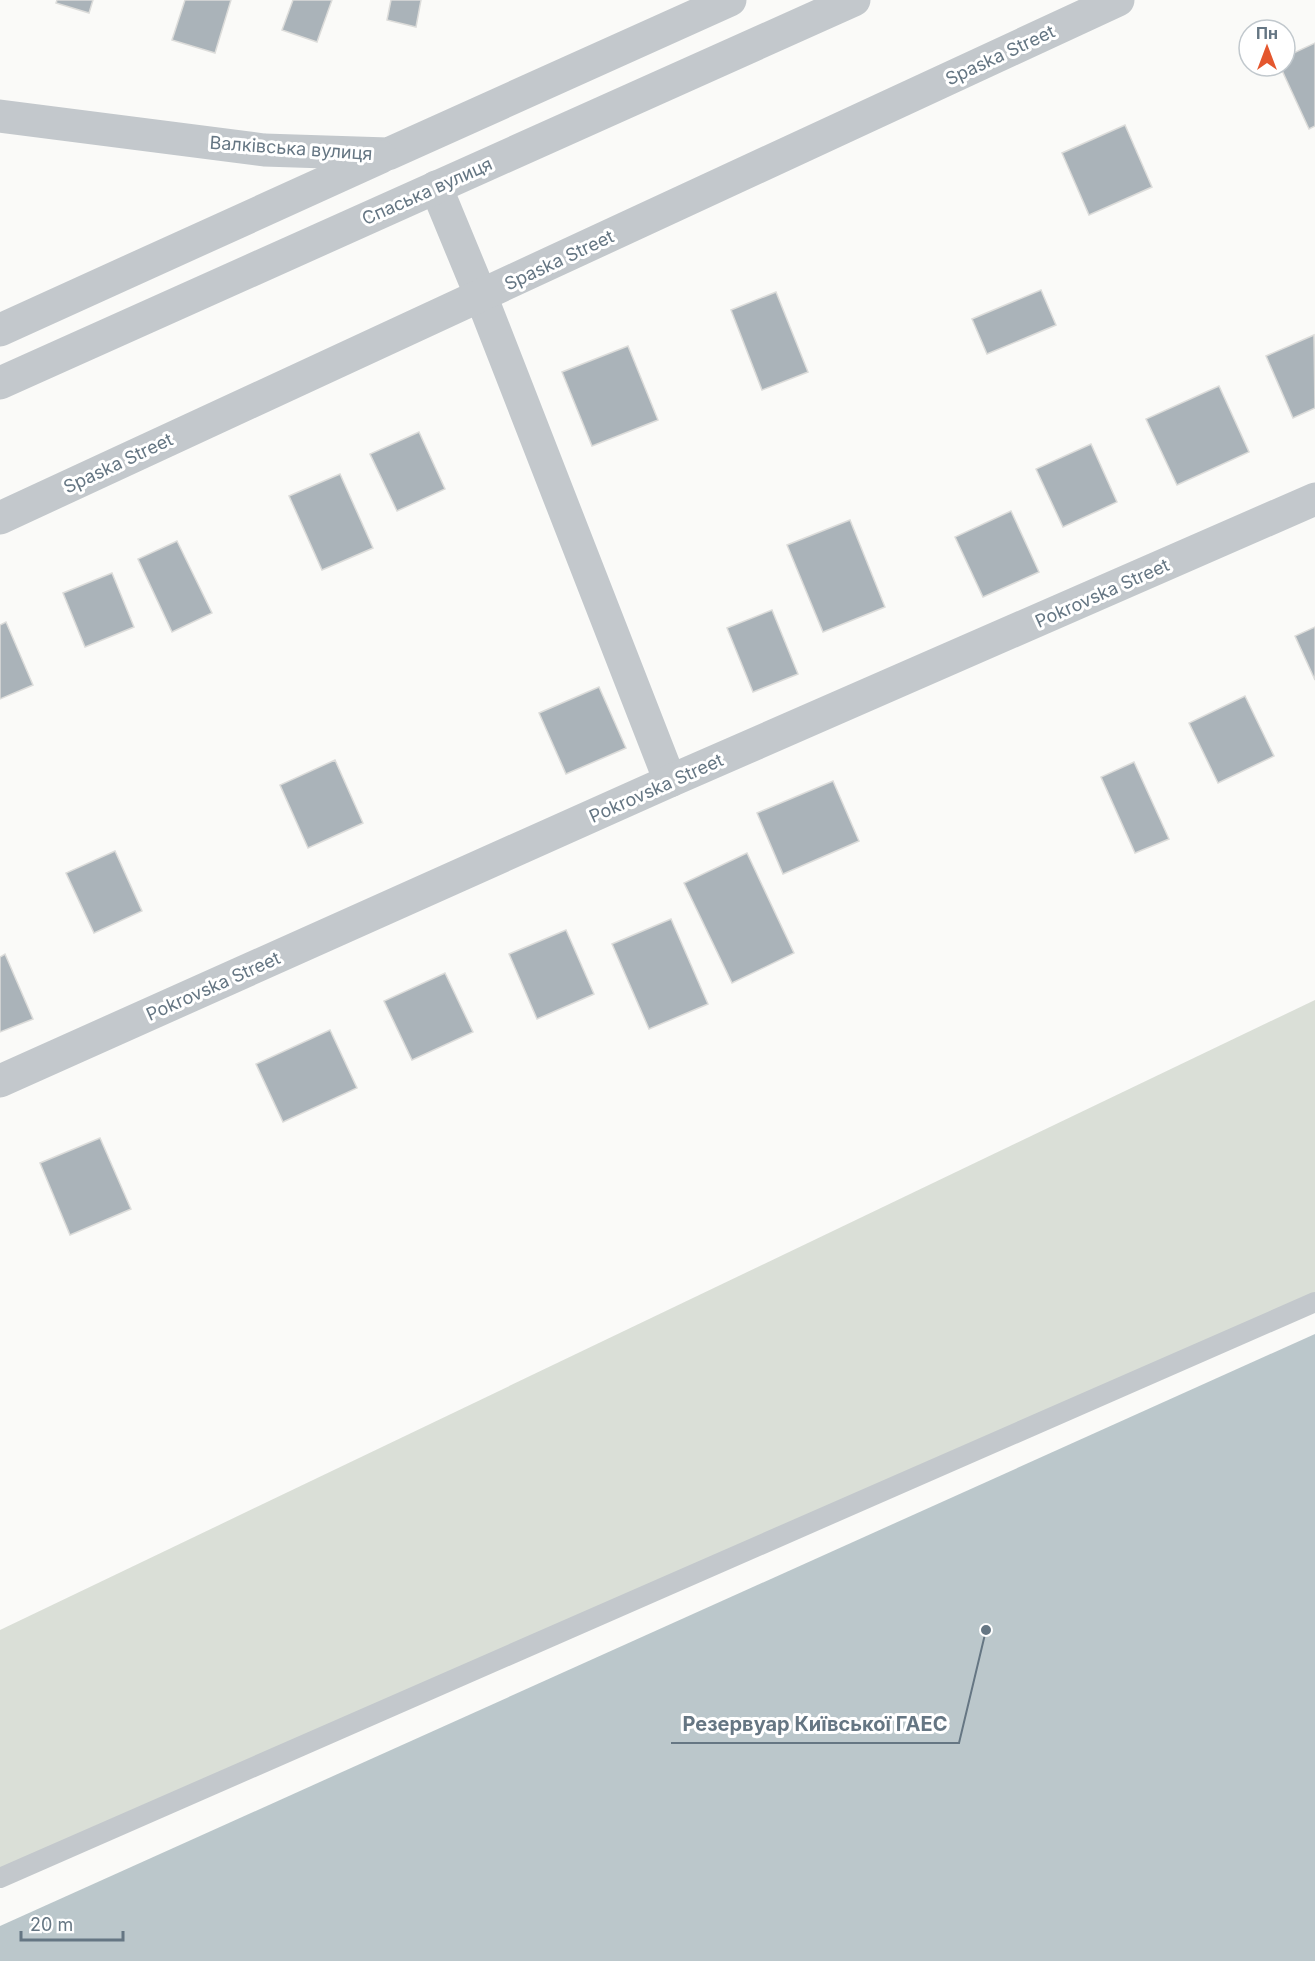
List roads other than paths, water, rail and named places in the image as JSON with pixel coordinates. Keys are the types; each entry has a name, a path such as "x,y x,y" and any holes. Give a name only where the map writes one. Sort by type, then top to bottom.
{"street":[{"name":"Валківська вулиця","path":"0,116 264,150 388,154 730,0"},
{"name":"Спаська вулиця","path":"0,383 854,0"},
{"name":"Spaska Street","path":"0,518 1118,0"},
{"path":"0,330 388,154"},
{"path":"436,187 481,296 669,781"},
{"name":"Pokrovska Street","path":"0,1081 669,781 1315,499"}],"lane":[{"path":"0,1878 1315,1302"}],"place":[{"name":"Резервуар Київської ГАЕС","path":"986,1630"}]}
